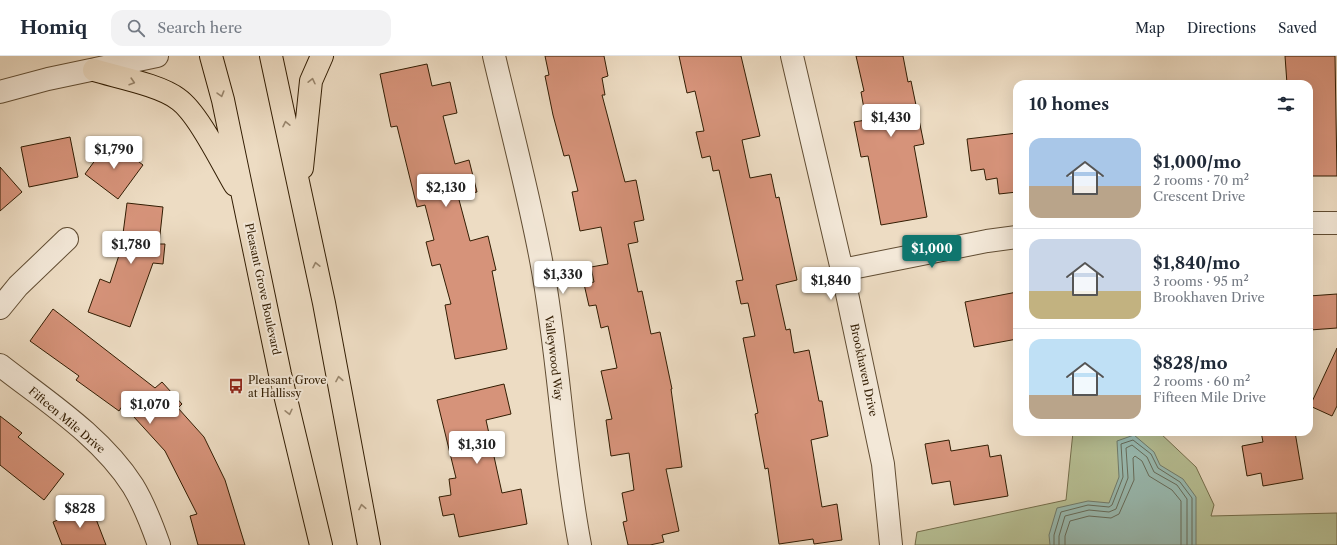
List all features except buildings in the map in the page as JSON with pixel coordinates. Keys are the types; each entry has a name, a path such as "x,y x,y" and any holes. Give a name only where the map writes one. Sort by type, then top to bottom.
{"main road":[{"path":"94,70 112,56"},
{"name":"Pleasant Grove Boulevard","path":"211,56 223,100 280,374 321,545"},
{"path":"271,56 336,364 369,545"},
{"path":"300,189 311,81 322,56"},
{"path":"94,70 159,90 178,98 192,112 245,203"}],"street":[{"path":"0,92 48,79 157,56"},
{"name":"Valleywood Way","path":"494,56 541,260 554,346 568,473 580,545"},
{"name":"Brookhaven Drive","path":"792,56 842,270 883,464 891,545"},
{"path":"1313,223 1337,223"},
{"path":"842,270 987,241 1013,238"},
{"path":"0,308 18,286 67,239"},
{"name":"Fifteen Mile Drive","path":"0,364 81,429 110,456 133,486 149,518 158,545"}],"green space":[{"path":"1073,436 1163,436 1196,467 1214,505 1211,516 1337,513 1337,545 915,545 917,532 1066,500"}],"water":[{"path":"1135,436 1154,452 1160,465 1183,479 1196,497 1196,545 1050,545 1049,535 1057,508 1088,501 1109,503 1119,477 1117,441"}],"place":[{"name":"Pleasant Grove at Hallissy","path":"236,386"}]}
